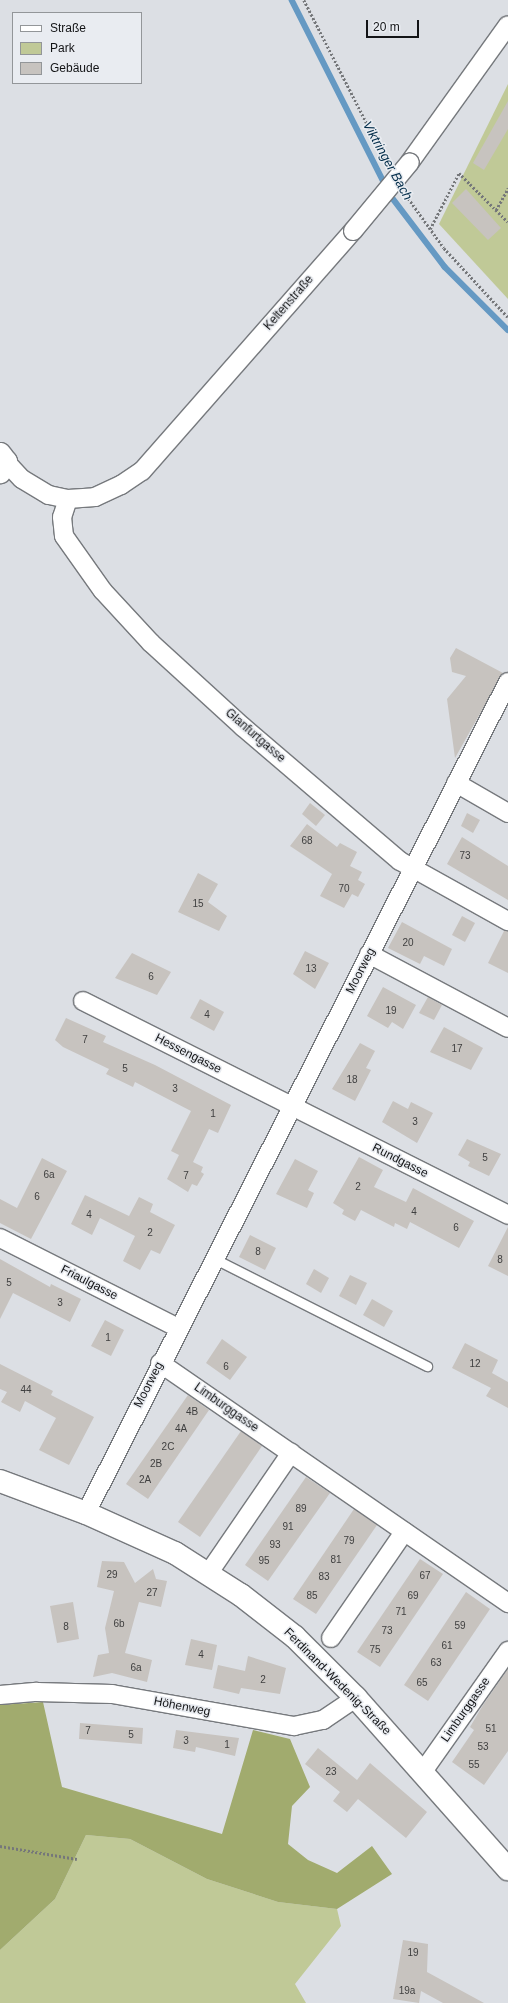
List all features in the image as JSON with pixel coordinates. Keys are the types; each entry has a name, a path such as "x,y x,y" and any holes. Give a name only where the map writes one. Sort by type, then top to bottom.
{"street":[{"name":"Keltenstraße","path":"2,463 22,479 49,495 68,499 95,497 142,471 353,231 410,162 508,25"},
{"name":"Glanfurtgasse","path":"68,499 62,517 64,536 103,591 151,643 243,727 412,870 508,921"},
{"name":"Moorweg","path":"86,1513 213,1258 293,1107 369,954 508,682"},
{"path":"456,783 508,813"},
{"path":"369,954 508,1028"},
{"name":"Hessengasse","path":"83,1001 293,1107"},
{"name":"Rundgasse","path":"293,1107 508,1215"},
{"name":"Friaulgasse","path":"0,1238 178,1328"},
{"name":"Limburggasse","path":"160,1363 508,1603"},
{"path":"208,1574 292,1453"},
{"name":"Ferdinand-Wedenig-Straße","path":"0,1481 86,1513 175,1553 208,1574 295,1637 356,1698 424,1770 508,1869"},
{"path":"331,1638 404,1532"},
{"name":"Limburggasse","path":"424,1770 508,1651"},
{"name":"Höhenweg","path":"0,1695 44,1692 112,1694 294,1726 323,1720 356,1698"}],"lane":[{"path":"213,1258 427,1366"}],"path":[{"path":"430,229 459,173 508,222"},
{"path":"496,210 508,188"},
{"path":"0,1846 77,1859"}],"green space":[{"path":"508,84 508,299 439,224"},
{"path":"43,1702 62,1787 222,1834 253,1730 290,1739 310,1787 292,1806 288,1844 308,1860 337,1873 372,1846 392,1874 337,1909 278,1902 207,1879 130,1839 86,1835 55,1899 0,1950 0,1705"},
{"path":"86,1835 130,1839 207,1879 278,1902 337,1909 341,1926 295,1984 306,2003 0,2003 0,1950 55,1899"}],"building":[{"path":"508,101 508,129 484,170 473,163"},
{"path":"466,189 501,228 488,240 452,203"},
{"path":"456,648 503,673 455,758 447,699 466,676 452,672 450,658"},
{"path":"310,803 325,815 316,826 302,814"},
{"path":"467,813 480,820 473,833 461,826"},
{"path":"307,824 337,847 340,843 357,852 350,866 362,872 358,880 365,884 358,897 352,894 344,908 320,896 332,874 290,846"},
{"path":"462,837 508,866 508,900 447,864"},
{"path":"198,873 218,884 208,902 227,916 219,931 178,912"},
{"path":"462,916 475,923 465,942 452,935"},
{"path":"402,922 452,949 444,966 424,956 420,964 388,948"},
{"path":"504,931 508,931 508,973 488,963"},
{"path":"305,951 329,963 315,989 293,974"},
{"path":"132,953 171,972 157,995 115,978"},
{"path":"383,987 416,1005 403,1029 392,1022 388,1028 367,1016"},
{"path":"428,997 442,1005 434,1020 419,1013"},
{"path":"200,999 224,1012 214,1031 190,1018"},
{"path":"66,1018 106,1036 103,1042 155,1065 231,1105 218,1133 209,1129 193,1162 203,1167 201,1172 204,1174 197,1186 192,1184 188,1192 167,1179 179,1155 171,1151 191,1111 135,1082 133,1087 106,1074 109,1069 63,1047 55,1040"},
{"path":"444,1027 483,1048 471,1070 430,1052"},
{"path":"360,1043 375,1051 366,1068 371,1070 355,1101 332,1089"},
{"path":"393,1101 408,1109 411,1102 433,1113 417,1143 382,1122"},
{"path":"467,1139 501,1154 489,1176 468,1166 470,1162 458,1155"},
{"path":"359,1157 383,1170 374,1187 406,1202 413,1188 474,1221 459,1248 410,1222 407,1229 395,1223 394,1227 361,1210 355,1221 342,1214 344,1210 333,1203"},
{"path":"42,1158 67,1171 31,1239 0,1223 0,1199 17,1208"},
{"path":"295,1159 318,1171 308,1190 314,1193 307,1208 276,1194"},
{"path":"85,1195 129,1216 139,1197 153,1204 150,1212 175,1225 160,1254 151,1250 140,1270 123,1261 135,1236 100,1218 92,1235 71,1224"},
{"path":"508,1227 508,1276 488,1266"},
{"path":"250,1235 276,1248 265,1270 239,1257"},
{"path":"0,1259 50,1287 51,1284 81,1299 70,1322 13,1293 0,1319"},
{"path":"314,1269 329,1278 321,1293 306,1284"},
{"path":"350,1275 367,1283 356,1305 339,1296"},
{"path":"372,1299 393,1311 384,1327 363,1315"},
{"path":"105,1320 124,1330 111,1356 91,1346"},
{"path":"222,1339 247,1357 230,1380 206,1363"},
{"path":"465,1343 498,1360 492,1373 508,1382 508,1408 486,1396 491,1388 452,1368"},
{"path":"0,1364 53,1391 51,1395 94,1417 69,1465 39,1450 56,1418 25,1401 20,1412 1,1402 7,1392 0,1389"},
{"path":"188,1395 209,1410 148,1499 126,1484"},
{"path":"241,1431 262,1446 200,1537 178,1522"},
{"path":"306,1477 330,1493 268,1581 245,1565"},
{"path":"354,1509 377,1525 316,1614 293,1599"},
{"path":"420,1559 443,1574 380,1667 357,1652"},
{"path":"102,1561 124,1562 135,1583 153,1569 156,1579 167,1581 161,1607 139,1602 125,1653 152,1660 147,1682 112,1673 93,1677 98,1655 109,1653 105,1628 114,1591 97,1587"},
{"path":"466,1592 490,1609 428,1701 404,1685"},
{"path":"73,1602 79,1639 57,1643 50,1606"},
{"path":"191,1639 217,1645 212,1670 185,1665"},
{"path":"248,1656 286,1668 280,1694 241,1688 239,1694 213,1688 218,1665 245,1671"},
{"path":"508,1669 508,1751 484,1785 452,1762 474,1730 470,1727 483,1705"},
{"path":"80,1723 143,1728 142,1744 79,1739"},
{"path":"176,1730 239,1738 235,1756 196,1747 195,1752 173,1748"},
{"path":"318,1748 357,1780 370,1763 427,1812 406,1838 358,1799 347,1812 333,1801 340,1792 305,1764"},
{"path":"403,1940 428,1944 427,1972 484,2003 443,2003 421,1991 419,2003 393,1999"}],"waterway":[{"name":"Viktringer Bach","path":"292,0 391,196 445,267 508,330"}]}
